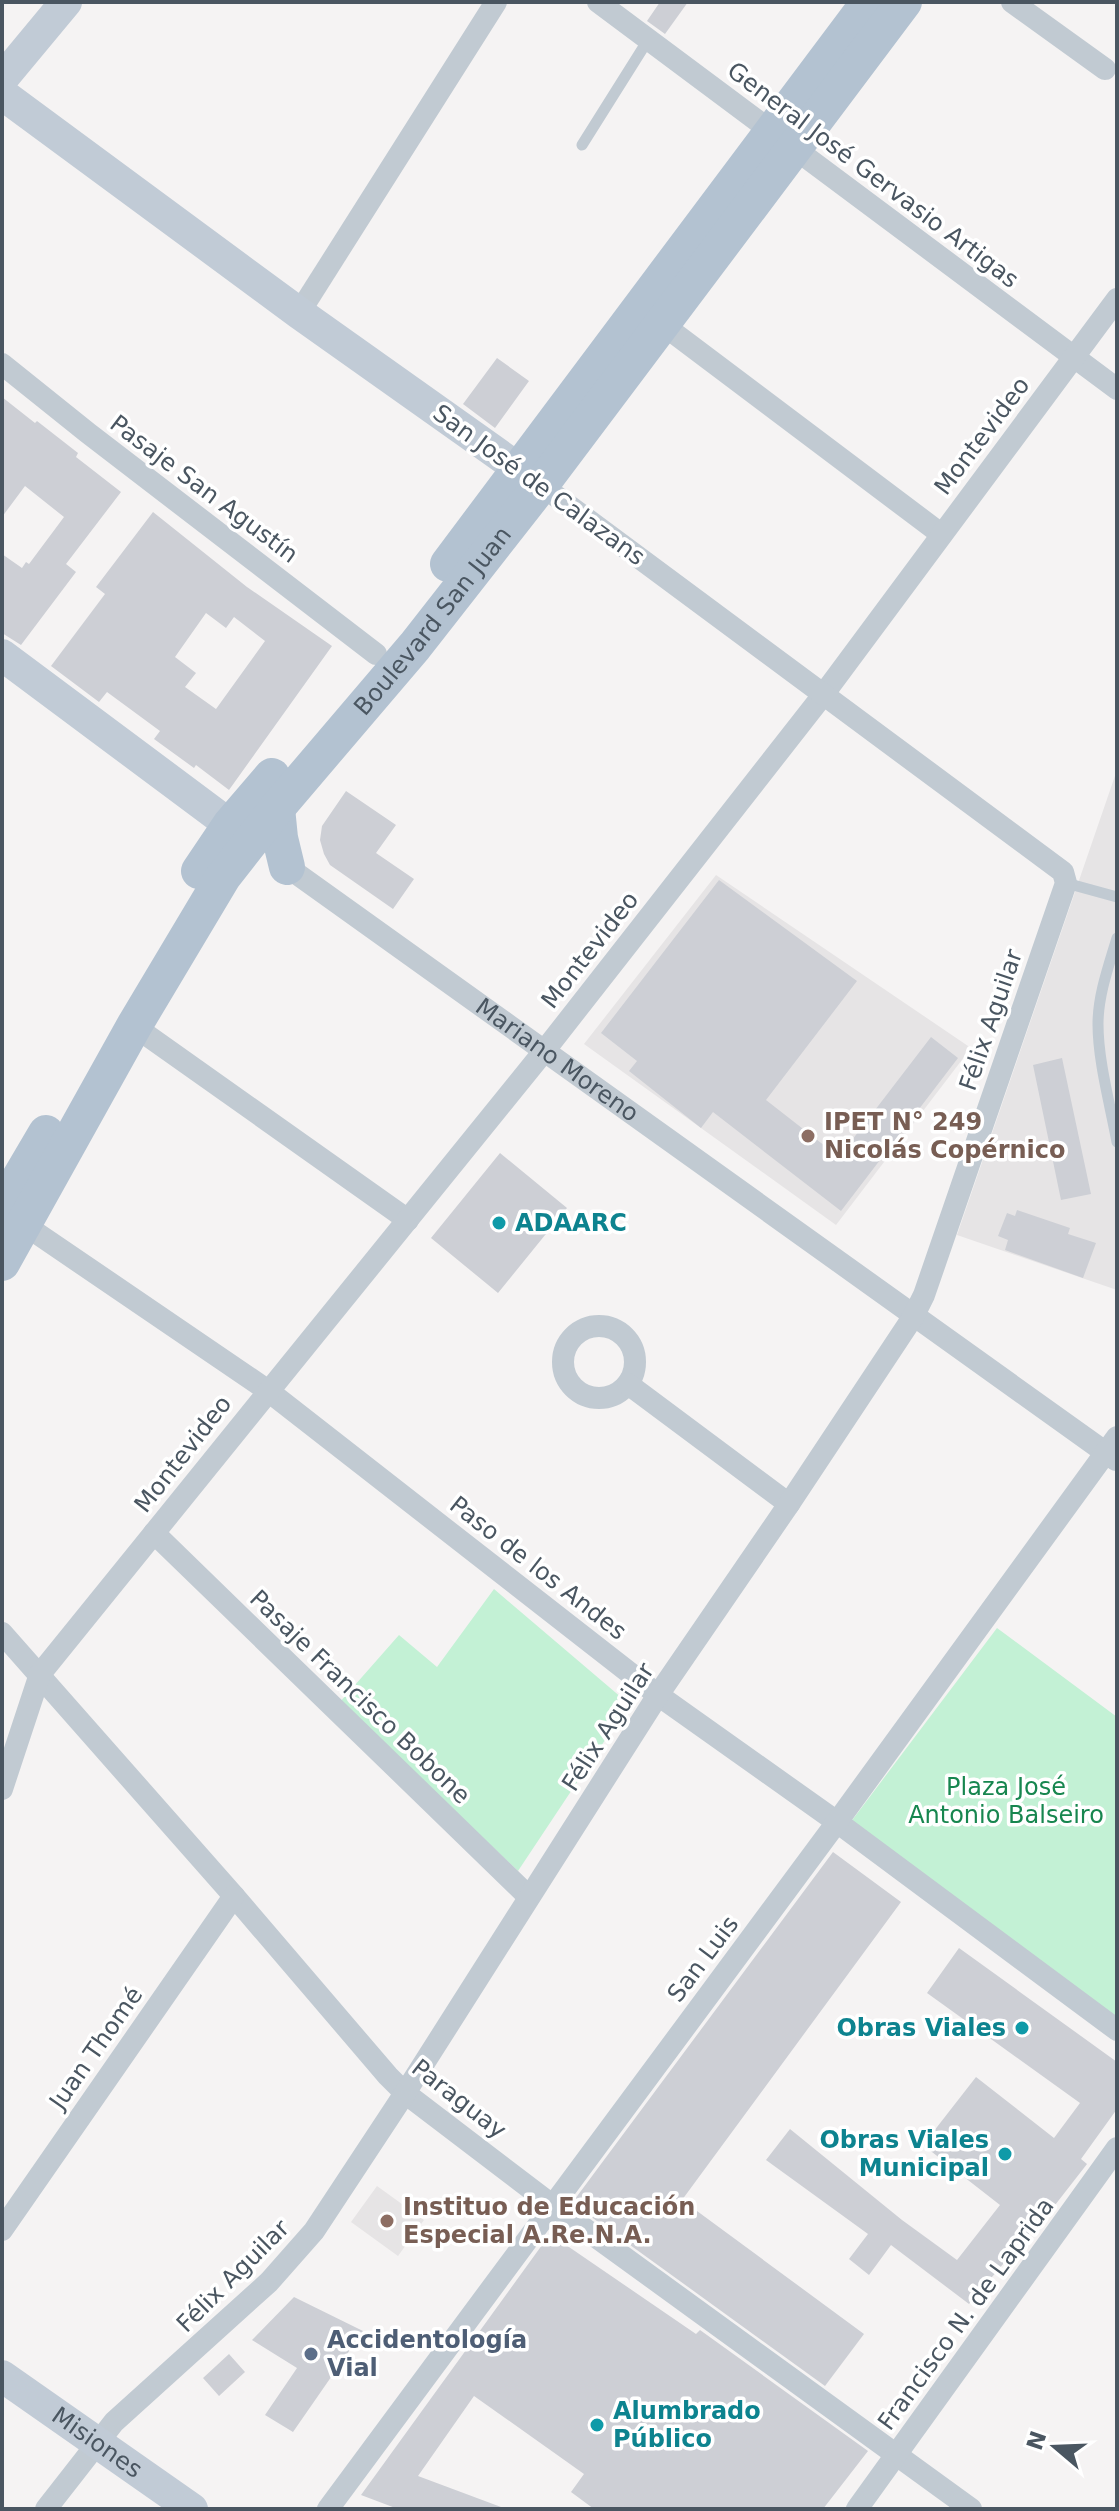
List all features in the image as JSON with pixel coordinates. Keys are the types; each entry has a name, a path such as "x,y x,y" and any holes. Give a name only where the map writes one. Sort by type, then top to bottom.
{"main road":[{"name":"Boulevard San Juan","path":"9,1214 134,1026 223,877 240,832 432,585 531,477 662,324 783,141 869,2"},
{"name":"Boulevard San Juan","path":"2,1263 9,1214 202,865 240,832 277,808 415,646 531,477 783,141 904,2"},
{"path":"277,808 287,867"}],"street":[{"path":"2,79 66,2"},
{"path":"299,313 496,2"},
{"name":"General José Gervasio Artigas","path":"598,2 1117,389"},
{"path":"1012,2 1105,69"},
{"name":"San José de Calazans","path":"2,94 299,313 531,477 1063,872 1066,883"},
{"name":"Montevideo","path":"2,1789 40,1674 545,1050 823,695 1117,299"},
{"path":"662,324 941,534"},
{"name":"Pasaje San Agustín","path":"2,364 376,654"},
{"name":"Mariano Moreno","path":"2,655 287,867 913,1317 1113,1450"},
{"name":"Félix Aguilar","path":"46,2509 114,2422 221,2327 292,2258 314,2231 658,1695 913,1317 929,1280 1066,883"},
{"path":"134,1026 408,1220"},
{"name":"Paso de los Andes","path":"9,1214 267,1390 658,1695 837,1822 1117,2030"},
{"path":"628,1384 789,1504"},
{"name":"San Luis","path":"328,2509 1113,1450"},
{"name":"Pasaje Francisco Bobone","path":"154,1533 529,1897"},
{"name":"Paraguay","path":"2,1633 405,2093 552,2205 971,2509"},
{"name":"Juan Thomé","path":"2,2230 234,1896"},
{"name":"Francisco N. de Laprida","path":"857,2509 1117,2148"},
{"name":"Misiones","path":"2,2376 192,2509"}],"lane":[{"path":"582,145 648,40"},
{"path":"1066,883 1117,897"},
{"path":"1117,938 1097,1022 1117,1142"}],"shaded area":[{"path":"1117,770 1117,1290 957,1235"},
{"name":"IPET N° 249 Nicolás Copérnico","path":"716,875 971,1048 836,1225 584,1044"},
{"name":"Instituo de Educación Especial A.Re.N.A.","path":"377,2186 424,2220 398,2256 351,2222"}],"green space":[{"path":"494,1589 629,1704 518,1871 340,1702 399,1635 437,1667"},
{"name":"Plaza José Antonio Balseiro","path":"997,1628 1117,1717 1117,2019 850,1823"}],"building":[{"path":"660,2 688,2 665,34 647,21"},
{"path":"497,358 529,381 495,428 463,404"},
{"path":"2,397 78,453 76,457 121,492 66,564 76,572 21,645 2,633 2,554 22,568 26,562 29,564 64,517 25,486 2,517"},
{"path":"153,512 247,587 332,646 229,790 154,739 160,731 107,692 99,702 51,666 105,594 96,587","holes":["206,613 226,628 234,617 265,641 216,709 185,687 196,673 175,657"]},
{"path":"346,791 396,825 376,853 414,879 393,909 330,865 324,854 320,840 322,826"},
{"name":"IPET N° 249 Nicolás Copérnico","path":"719,880 857,981 766,1100 839,1157 931,1037 958,1058 841,1211 713,1112 701,1128 629,1071 637,1061 601,1033"},
{"path":"1062,1058 1091,1194 1061,1200 1033,1065"},
{"name":"ADAARC","path":"500,1153 567,1208 498,1293 431,1238"},
{"path":"1017,1210 1070,1228 1068,1234 1096,1243 1083,1278 1005,1250 1008,1240 998,1236 1007,1213 1015,1216"},
{"path":"833,1852 901,1902 682,2200 864,2334 825,2386 572,2203"},
{"path":"959,1948 1117,2062 1117,2109 1081,2159 1087,2164 1034,2232 1032,2230 969,2304 891,2245 869,2275 849,2259 868,2234 766,2160 790,2129 902,2220 957,2260 1000,2205 923,2145 976,2077 1054,2138 1080,2103 927,1993"},
{"path":"550,2234 696,2334 700,2330 868,2451 823,2509 594,2509 571,2492 584,2474 474,2396 418,2476 501,2509 398,2509 361,2495"},
{"name":"Accidentología Vial","path":"294,2297 363,2331 293,2432 265,2415 297,2368 252,2340"},
{"path":"229,2354 245,2372 219,2396 203,2378"}],"place":[{"name":"IPET N° 249 Nicolás Copérnico","path":"808,1136"},
{"name":"ADAARC","path":"499,1223"},
{"name":"Obras Viales","path":"1022,2028"},
{"name":"Obras Viales Municipal","path":"1005,2154"},
{"name":"Instituo de Educación Especial A.Re.N.A.","path":"387,2221"},
{"name":"Accidentología Vial","path":"311,2354"},
{"name":"Alumbrado Público","path":"597,2425"}]}
